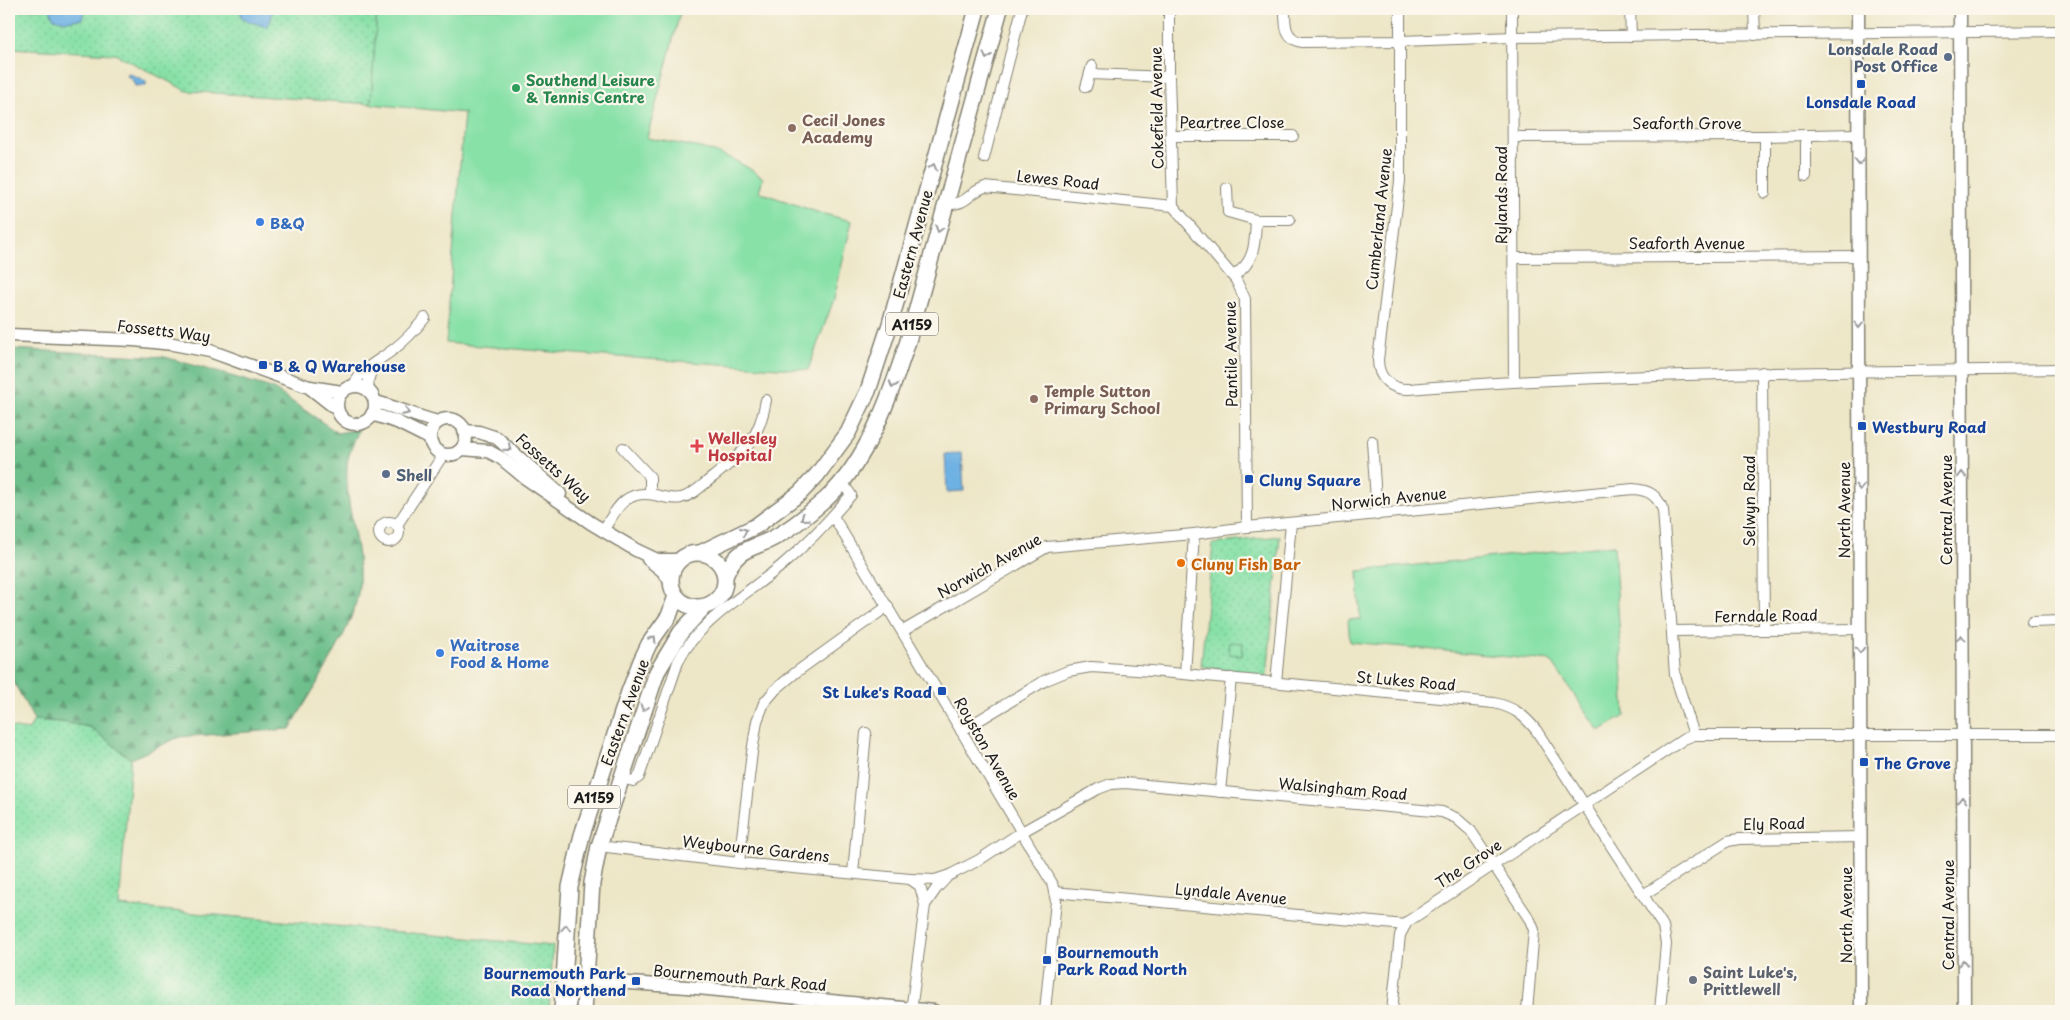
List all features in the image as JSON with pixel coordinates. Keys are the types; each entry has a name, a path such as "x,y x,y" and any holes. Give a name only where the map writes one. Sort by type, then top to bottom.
{"main road":[{"name":"Eastern Avenue","path":"562,1011 570,887 582,835 638,668 649,644 669,616 673,589 672,572 680,560 688,555 700,553 756,526 800,494 817,475 848,432 868,391 890,324 977,9"},
{"name":"Eastern Avenue","path":"584,1011 583,980 592,883 599,846 657,672 682,632 704,607 720,596 725,576 735,557 742,552 775,538 799,522 828,497 860,455 891,391 908,341 1000,9"},
{"path":"700,553 708,555 718,562 725,576"},
{"path":"673,589 690,606 704,607"}],"street":[{"path":"984,158 1022,9"},
{"name":"Cokefield Avenue","path":"1170,9 1169,76 1173,206"},
{"path":"1285,9 1285,26 1291,38 1296,41 2061,31"},
{"name":"Cumberland Avenue","path":"1400,9 1400,181 1378,367 1385,380 1395,388 1403,390 1514,381"},
{"name":"Rylands Road","path":"1512,9 1514,37 1514,381"},
{"path":"1630,9 1631,36"},
{"path":"1754,9 1755,35"},
{"name":"North Avenue","path":"1858,9 1861,1011"},
{"name":"Central Avenue","path":"1960,9 1962,370 1961,735 1964,1011"},
{"path":"1086,87 1090,70 1169,76"},
{"name":"Seaforth Grove","path":"1514,137 1859,134"},
{"path":"1806,135 1806,176"},
{"name":"Peartree Close","path":"1170,136 1293,136"},
{"path":"1765,136 1766,193"},
{"name":"Lewes Road","path":"946,204 964,202 979,189 985,187 1173,206"},
{"path":"1227,188 1227,211 1256,220 1290,220"},
{"name":"Pantile Avenue","path":"1173,206 1233,276 1245,299 1247,527"},
{"path":"1233,276 1252,257 1256,242 1256,220"},
{"name":"Seaforth Avenue","path":"1515,258 1859,256"},
{"path":"338,409 338,398 348,389 360,373 392,351 412,334 425,318"},
{"name":"Fossetts Way","path":"9,335 134,340 172,344 210,351 309,387 348,389 362,387 368,390"},
{"path":"376,361 369,377 368,390 373,408 430,438"},
{"path":"1514,381 1762,372 2061,369"},
{"name":"Selwyn Road","path":"1762,372 1764,630"},
{"name":"Fossetts Way","path":"309,387 338,409 344,420 354,424 364,422 373,408 391,406 421,418 438,422 444,420 456,421 464,430 479,432 497,438 591,523"},
{"path":"603,531 616,509 627,499 640,494 650,494 672,499 686,496 741,455 758,431 766,400"},
{"path":"397,525 443,455 434,449 430,438 430,432 438,422"},
{"path":"462,448 466,437 464,430"},
{"path":"1372,440 1377,515"},
{"name":"Fossetts Way","path":"443,455 450,456 462,448 477,449 494,454 591,523 636,550 658,560 680,560"},
{"path":"623,448 650,477 650,494"},
{"name":"Eastern Avenue","path":"621,778 633,781 639,777 678,662 690,640 805,546 851,495 842,480"},
{"name":"Norwich Avenue","path":"903,631 1047,548 1633,489 1644,490 1653,494 1660,501 1663,510 1677,685 1694,735"},
{"name":"Royston Avenue","path":"833,516 1052,884 1056,900 1045,1011"},
{"path":"1276,682 1291,523"},
{"path":"1185,674 1194,534"},
{"name":"Fossetts Way","path":"636,550 663,570 673,589"},
{"path":"739,862 752,752 757,721 764,703 775,690 795,674 888,606"},
{"path":"2032,622 2061,621"},
{"name":"Ferndale Road","path":"1672,631 1860,628"},
{"name":"St Lukes Road","path":"961,731 1046,680 1068,671 1106,666 1494,703 1513,709 1520,713 1536,730 1663,926 1666,937 1660,1011"},
{"path":"1220,792 1230,678"},
{"path":"852,873 866,733"},
{"name":"The Grove","path":"1405,925 1411,918 1493,864 1684,739 1694,735 2061,735"},
{"name":"Walsingham Road","path":"948,876 979,860 1020,832 1098,788 1111,784 1125,783 1442,812 1464,824 1530,920 1534,930 1527,1011"},
{"name":"Ely Road","path":"1643,895 1728,841 1739,839 1861,836"},
{"name":"Weybourne Gardens","path":"599,846 910,879 935,880 948,876"},
{"path":"925,905 948,876"},
{"path":"910,879 920,886 925,905 911,1010"},
{"name":"Lyndale Avenue","path":"1054,892 1405,925"},
{"path":"1392,1011 1399,942 1405,925"},
{"path":"564,958 567,970 583,980"},
{"path":"568,1011 573,984 583,980"},
{"name":"Bournemouth Park Road","path":"583,980 688,987 934,1011"}],"green space":[{"path":"9,9 377,9 371,104 187,91 115,54 9,48"},
{"path":"377,9 681,9 647,138 708,150 735,160 763,178 759,192 820,213 852,221 834,299 808,370 446,343 464,113 371,104"},
{"path":"9,349 165,357 272,388 338,433 359,429 347,465 348,495 359,571 356,602 350,620 331,659 290,729 179,737 131,759 90,727 34,720 9,673"},
{"path":"1280,536 1267,677 1201,666 1213,544"},
{"path":"1614,545 1625,716 1599,731 1551,661 1350,642 1348,620 1360,619 1358,571"},
{"path":"1230,642 1243,643 1242,655 1229,654"},
{"path":"34,720 90,727 131,759 119,906 553,946 549,1011 9,1011 9,727 29,730"}],"water":[{"path":"50,9 85,9 82,19 66,21 53,18"},
{"path":"240,9 273,9 271,20 266,27 242,19"},
{"path":"128,73 146,81 146,85 135,86 132,79 127,76"},
{"path":"962,453 964,491 947,492 945,454"}],"place":[{"name":"Lonsdale Road Post Office","path":"1948,57"},
{"name":"Lonsdale Road","path":"1861,84"},
{"name":"Southend Leisure & Tennis Centre","path":"516,88"},
{"name":"Cecil Jones Academy","path":"792,128"},
{"name":"B&Q","path":"260,222"},
{"name":"B & Q Warehouse","path":"263,365"},
{"name":"Temple Sutton Primary School","path":"1034,399"},
{"name":"Westbury Road","path":"1862,426"},
{"name":"Wellesley Hospital","path":"697,446"},
{"name":"Shell","path":"386,474"},
{"name":"Cluny Square","path":"1249,479"},
{"name":"Cluny Fish Bar","path":"1181,563"},
{"name":"Waitrose Food & Home","path":"440,653"},
{"name":"St Luke's Road","path":"942,691"},
{"name":"The Grove","path":"1864,762"},
{"name":"Bournemouth Park Road North","path":"1047,960"},
{"name":"Saint Luke's, Prittlewell","path":"1693,980"},
{"name":"Bournemouth Park Road Northend","path":"636,981"}]}
